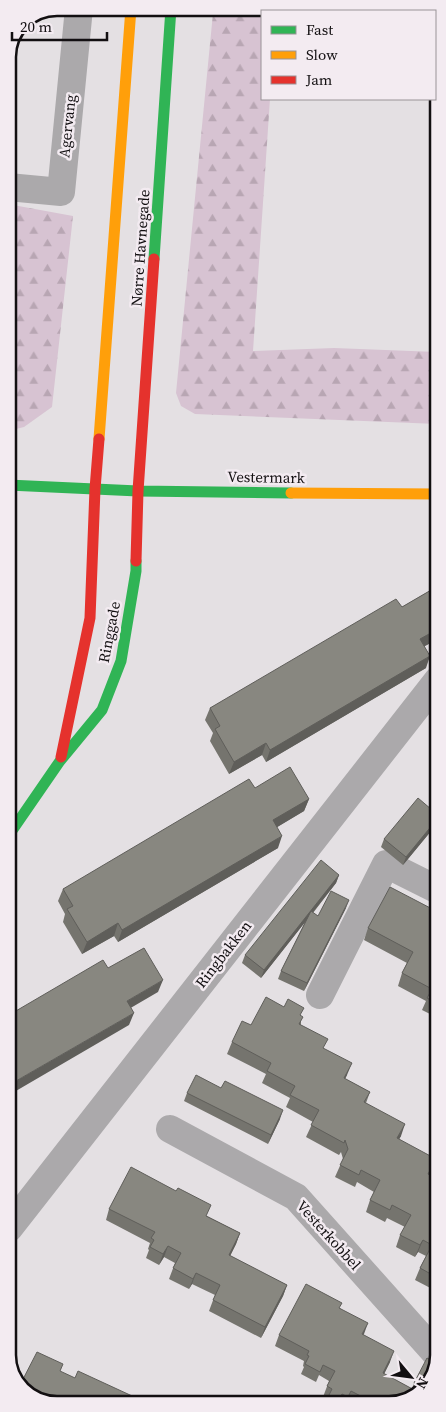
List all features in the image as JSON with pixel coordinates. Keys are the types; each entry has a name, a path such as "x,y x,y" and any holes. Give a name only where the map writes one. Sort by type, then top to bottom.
{"street":[{"name":"Agervang","path":"16,188 60,192 78,16"},
{"name":"Nørre Havnegade","path":"95,489 130,16"},
{"name":"Nørre Havnegade","path":"138,491 170,16"},
{"name":"Vestermark","path":"16,485 138,491 430,494"},
{"name":"Ringgade","path":"60,761 90,618 95,489"},
{"name":"Ringgade","path":"16,824 60,761 102,710 121,661 136,571 138,491"},
{"name":"Ringbakken","path":"16,1219 430,690"},
{"path":"320,995 386,864 430,886"},
{"name":"Vesterkobbel","path":"170,1129 296,1197 430,1347"}],"green space":[{"path":"213,16 261,17 261,100 270,100 253,351 334,348 430,352 430,424 195,414 181,406 176,393"},
{"path":"16,206 73,216 52,407 24,427 16,429"}],"building":[{"path":"430,591 430,633 420,639 430,656 270,750 266,743 234,762 215,729 220,726 210,708 396,599 402,607"},
{"path":"290,767 309,799 273,820 282,836 122,930 118,923 87,942 67,909 73,906 63,889 249,779 255,788"},
{"path":"418,798 430,808 430,828 406,857 384,839"},
{"path":"321,860 339,875 264,970 245,955"},
{"path":"390,887 430,908 430,988 402,973 413,952 368,928"},
{"path":"331,891 349,900 307,983 281,971 311,911 318,916"},
{"path":"144,948 163,980 127,1001 134,1013 16,1081 16,1011 103,960 108,968"},
{"path":"266,997 284,1007 288,999 304,1008 300,1015 303,1017 299,1024 328,1039 323,1048 352,1063 344,1078 370,1092 364,1102 405,1124 397,1138 430,1156 430,1170 428,1174 430,1175 430,1244 423,1240 420,1245 400,1235 411,1215 392,1205 390,1210 370,1200 380,1180 361,1170 359,1175 340,1165 348,1149 345,1140 344,1143 311,1125 319,1110 290,1095 295,1086 267,1071 271,1063 232,1042 242,1021 251,1025"},
{"path":"196,1075 221,1088 225,1081 283,1110 271,1135 187,1093"},
{"path":"131,1167 176,1191 178,1188 211,1205 206,1216 240,1233 229,1255 287,1285 265,1327 213,1300 220,1285 196,1273 193,1279 173,1268 181,1253 168,1246 163,1254 150,1247 154,1240 151,1238 155,1232 109,1209"},
{"path":"430,1249 430,1274 420,1268"},
{"path":"306,1284 342,1303 339,1308 368,1323 362,1334 394,1351 383,1373 412,1389 388,1396 361,1396 351,1391 348,1396 342,1394 341,1396 328,1396 332,1389 327,1386 335,1371 323,1365 320,1372 305,1364 309,1351 279,1335"},
{"path":"37,1352 63,1364 60,1371 75,1378 78,1371 132,1396 55,1396 42,1393 30,1385 24,1378"},
{"path":"427,1358 429,1359 428,1368 421,1380 417,1385 414,1383"}],"traffic: fast":[{"path":"154,259 170,16"},
{"path":"16,485 138,491 291,493"},
{"path":"16,825 60,761 102,710 121,661 136,561"}],"traffic: slow":[{"path":"99,439 130,16"},
{"path":"291,493 430,494"}],"traffic: jam":[{"path":"136,561 138,491 154,259"},
{"path":"61,757 90,618 99,439"}]}
